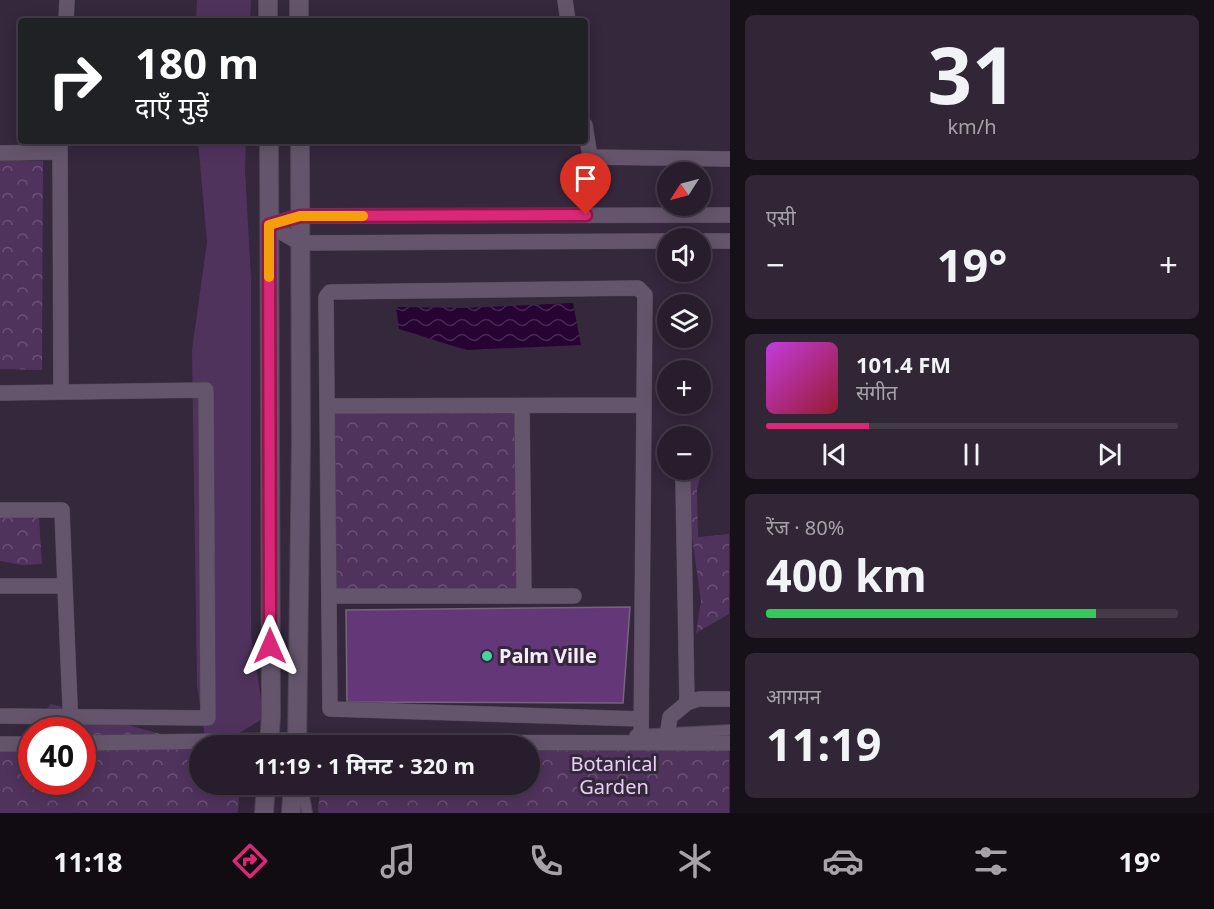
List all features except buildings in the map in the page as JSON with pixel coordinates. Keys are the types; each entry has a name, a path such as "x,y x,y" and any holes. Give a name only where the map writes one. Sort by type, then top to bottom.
{"street":[{"path":"66,18 67,0"},
{"path":"268,0 268,18"},
{"path":"299,0 299,18"},
{"path":"565,0 568,18"},
{"path":"269,144 269,735"},
{"path":"297,735 301,444 300,144"},
{"path":"588,144 590,157 729,159"},
{"path":"0,153 59,147 61,392"},
{"path":"269,225 300,216 729,215"},
{"path":"269,225 300,243 657,241"},
{"path":"711,241 729,241"},
{"path":"641,719 330,709 326,297 330,292 638,288 645,296 641,742"},
{"path":"0,393 206,390 208,718 96,723"},
{"path":"327,406 644,405"},
{"path":"522,406 524,596"},
{"path":"683,480 687,703"},
{"path":"0,510 62,510 70,717"},
{"path":"0,586 64,586"},
{"path":"329,596 574,596"},
{"path":"666,742 670,717 687,703 699,699 729,699"},
{"path":"0,716 18,718"},
{"path":"540,741 729,730"},
{"path":"540,742 729,743"},
{"path":"96,743 189,744"},
{"path":"0,744 18,744"},
{"path":"264,813 265,795"},
{"path":"291,813 292,795"},
{"path":"304,795 307,813"}],"green space":[{"path":"197,0 251,0 250,18 196,18"},
{"path":"198,144 246,144 245,170 251,279 251,636 264,718 236,735 205,735 197,685 192,350 207,242"},
{"path":"0,160 43,161 42,370 0,369"},
{"path":"327,406 522,406 524,596 329,596"},
{"path":"683,480 699,480 697,490 698,537 729,534 729,614 696,633 701,601"},
{"path":"0,518 39,518 42,564 22,565 0,561"},
{"path":"51,704 189,742 189,795 239,795 238,813 0,813 0,740 18,740 18,795 96,795 96,717 39,717"},
{"name":"Botanical Garden","path":"729,740 729,813 319,813 318,810 320,795 540,795 540,746"}],"water":[{"path":"573,303 581,345 466,350 399,329 396,307 464,308"}],"slow traffic":[{"path":"269,277 269,225 300,216 363,216"}],"place":[{"name":"Palm Ville","path":"487,656"}],"route":[{"path":"270,646 269,225 300,216 586,215"}]}
